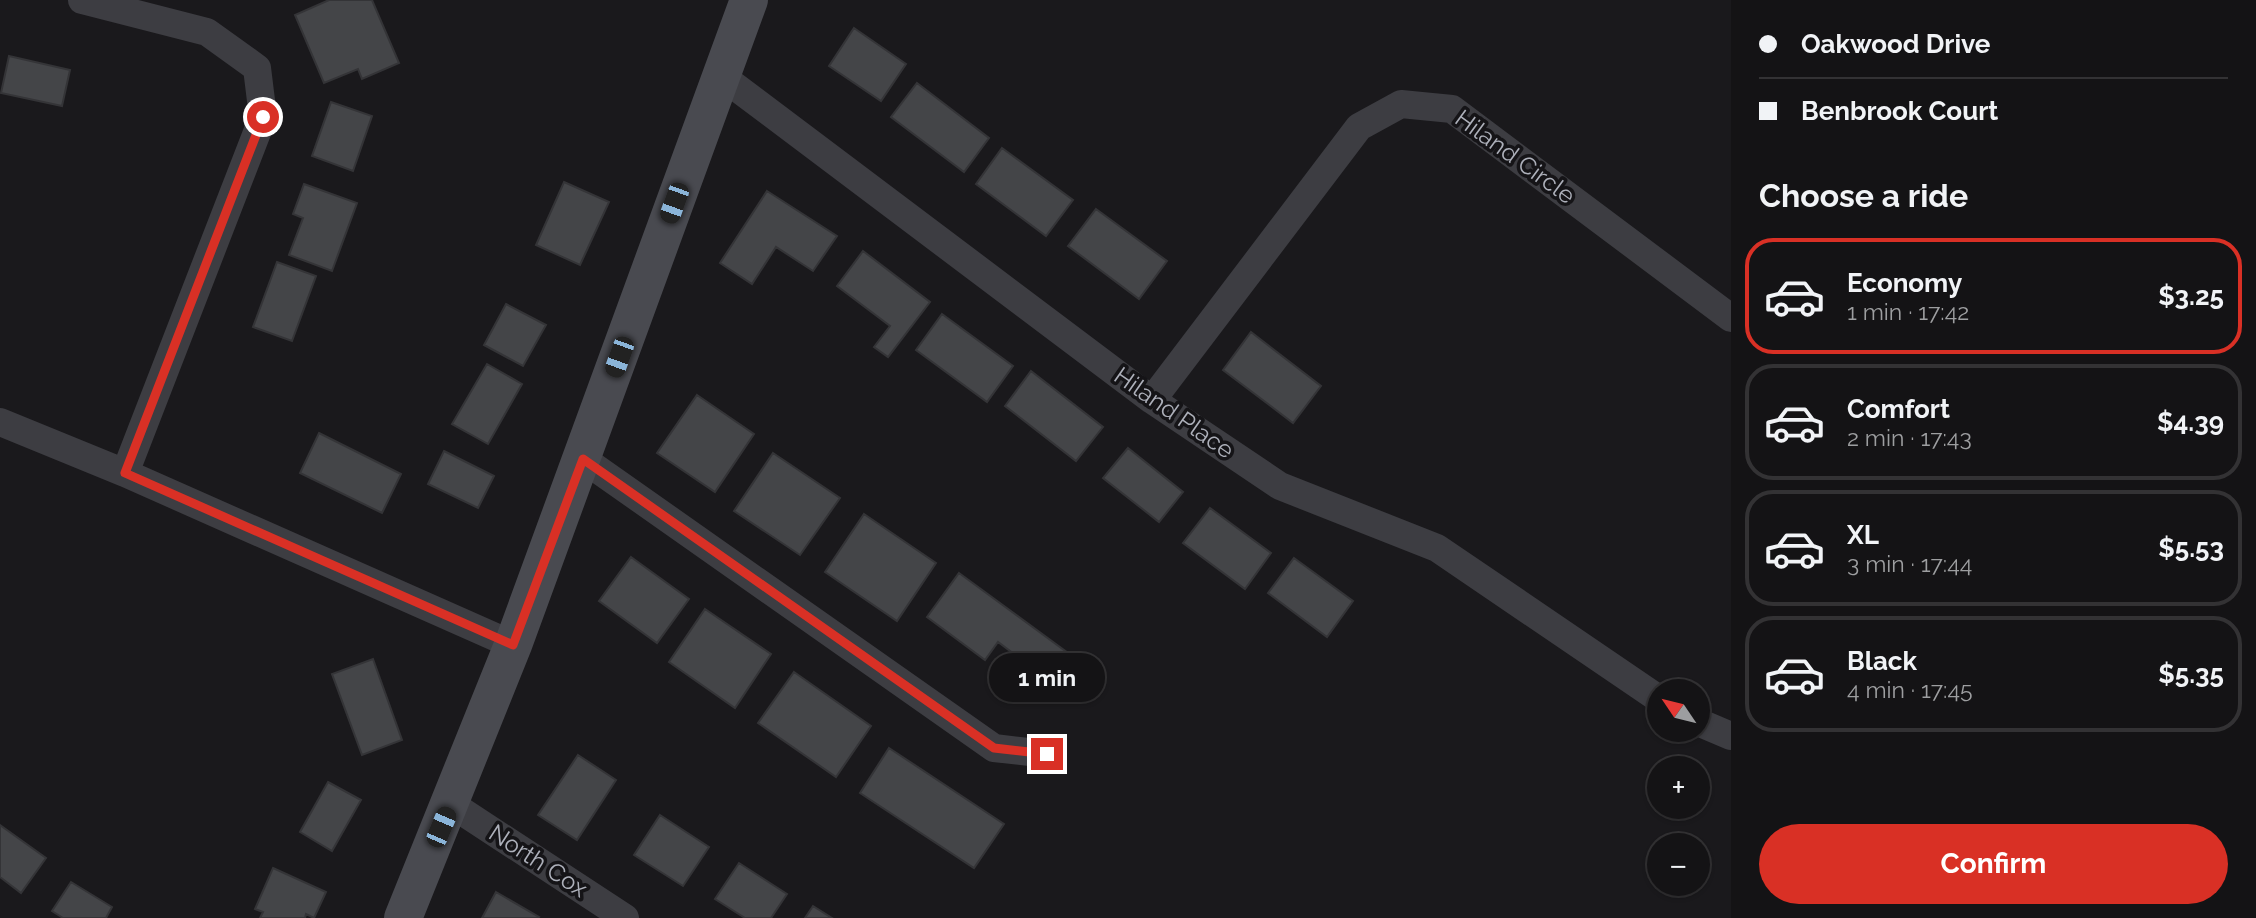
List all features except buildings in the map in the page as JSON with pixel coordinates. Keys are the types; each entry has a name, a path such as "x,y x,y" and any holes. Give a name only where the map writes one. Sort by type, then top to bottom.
{"street":[{"path":"82,0 207,32 257,68 263,117 125,473"},
{"path":"403,918 513,645 749,0"},
{"name":"Hiland Place","path":"720,75 1152,400 1280,486 1437,548 1647,691"},
{"name":"Hiland Circle","path":"1152,400 1359,127 1401,104 1452,109 1731,318"},
{"path":"0,422 125,473 513,645"},
{"path":"583,459 994,748 1047,754"},
{"path":"1710,727 1731,736"},
{"name":"North Cox","path":"451,804 625,918"}],"route":[{"path":"263,117 125,473 513,645 583,459 994,748 1047,754"}]}
